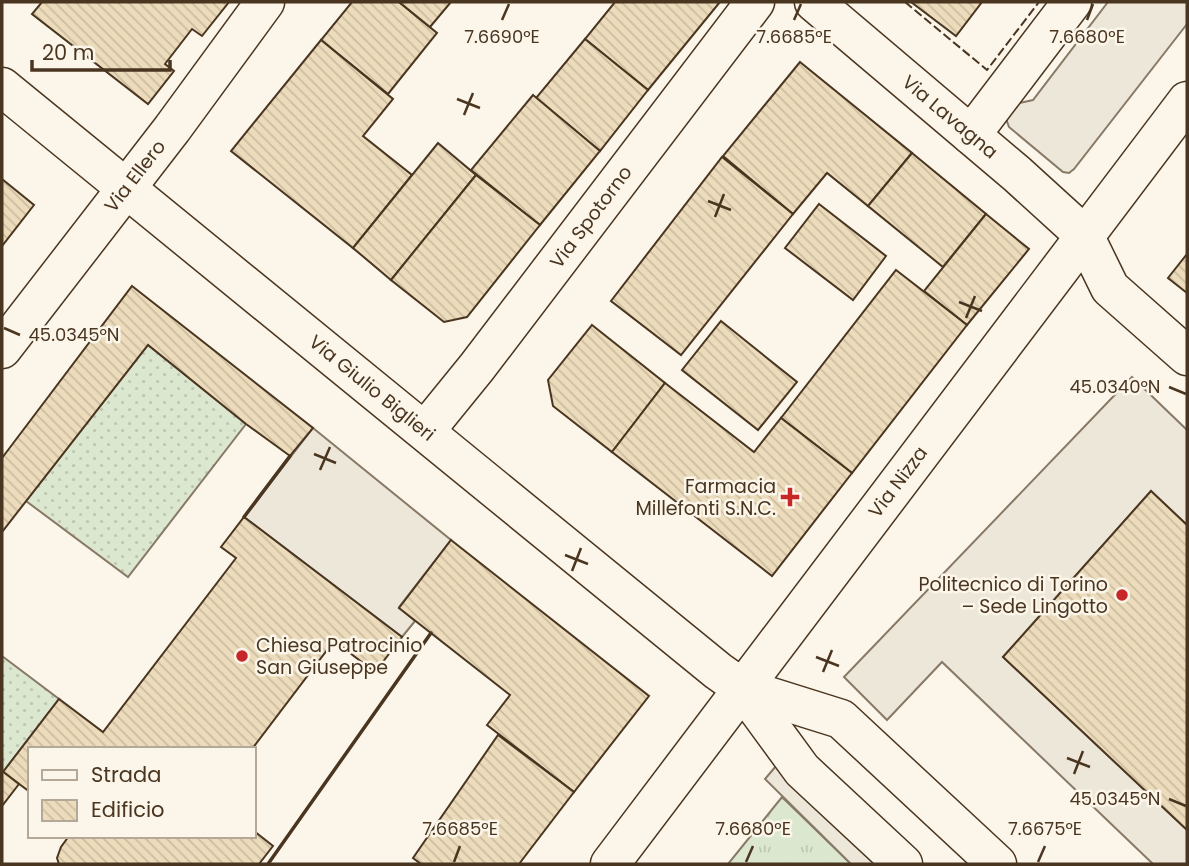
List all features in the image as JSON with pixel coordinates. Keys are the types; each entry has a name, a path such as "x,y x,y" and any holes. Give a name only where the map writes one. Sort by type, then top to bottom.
{"street":[{"name":"Via Ellero","path":"2,349 265,2"},
{"name":"Via Spotorno","path":"425,431 755,2"},
{"name":"Via Lavagna","path":"814,2 1084,235"},
{"path":"971,135 1072,2"},
{"name":"Via Giulio Biglieri","path":"2,87 742,688"},
{"name":"Via Nizza","path":"610,864 1187,101"},
{"path":"1084,235 1110,288 1187,356"},
{"path":"742,688 802,770 903,864"},
{"path":"742,688 841,719 997,864"}],"green space":[{"path":"148,345 246,424 128,577 26,501"},
{"path":"2,656 59,699 3,772 2,771"},
{"path":"782,797 851,864 728,864"}],"shaded area":[{"path":"1108,2 1187,2 1187,24 1074,169 1069,173 1063,172 1009,127 1005,116 1015,104 1033,100"},
{"path":"1132,377 1187,430 1187,525 1151,491 1003,657 1187,830 1187,864 1153,864 942,662 887,720 844,677"},
{"path":"313,428 451,540 399,607 415,621 402,637 244,517"},
{"path":"776,766 879,864 851,864 765,779"}],"building":[{"path":"42,2 229,2 202,36 192,29 165,64 174,71 148,104 32,14"},
{"path":"352,2 399,2 437,33 388,94 321,40"},
{"path":"399,2 451,2 430,27"},
{"path":"615,2 720,2 648,90 585,39"},
{"path":"911,2 982,2 956,36"},
{"path":"585,39 648,90 600,151 536,98"},
{"path":"321,40 393,99 363,136 412,175 353,248 231,151"},
{"path":"800,62 912,153 868,206 827,173 793,214 723,156"},
{"path":"533,95 600,151 540,225 471,170"},
{"path":"438,143 476,175 391,280 353,248"},
{"path":"912,153 986,214 943,267 868,206"},
{"path":"722,157 793,214 681,355 611,301"},
{"path":"476,175 540,225 467,317 444,322 391,280"},
{"path":"2,179 34,205 2,246"},
{"path":"819,204 886,256 853,300 785,248"},
{"path":"986,214 1029,249 967,325 924,291"},
{"path":"1187,254 1187,293 1168,278"},
{"path":"896,270 967,325 852,473 781,418"},
{"path":"132,286 313,428 290,456 148,345 2,532 2,458"},
{"path":"721,321 797,382 758,430 682,370"},
{"path":"592,325 665,383 612,452 553,406 548,380"},
{"path":"665,383 754,452 781,418 852,473 772,576 612,452"},
{"path":"1151,491 1187,525 1187,830 1003,657"},
{"name":"Chiesa Patrocinio San Giuseppe","path":"244,517 402,637 375,672 334,641 254,747 28,747 28,791 3,772 59,699 103,732 236,558 221,547"},
{"path":"451,540 649,696 574,792 487,725 510,695 399,608"},
{"path":"498,735 574,792 519,864 421,864 413,858"},
{"path":"2,771 19,784 2,806"},
{"path":"256,833 273,846 259,864 59,864 57,858 68,838 256,838"}],"fence":[{"path":"905,2 987,70 1039,2"}],"wall":[{"path":"244,517 290,456"},
{"path":"268,864 431,633"}],"place":[{"name":"Farmacia Millefonti S.N.C.","path":"790,497"},
{"name":"Politecnico di Torino – Sede Lingotto","path":"1122,595"},
{"name":"Chiesa Patrocinio San Giuseppe","path":"242,656"}]}
